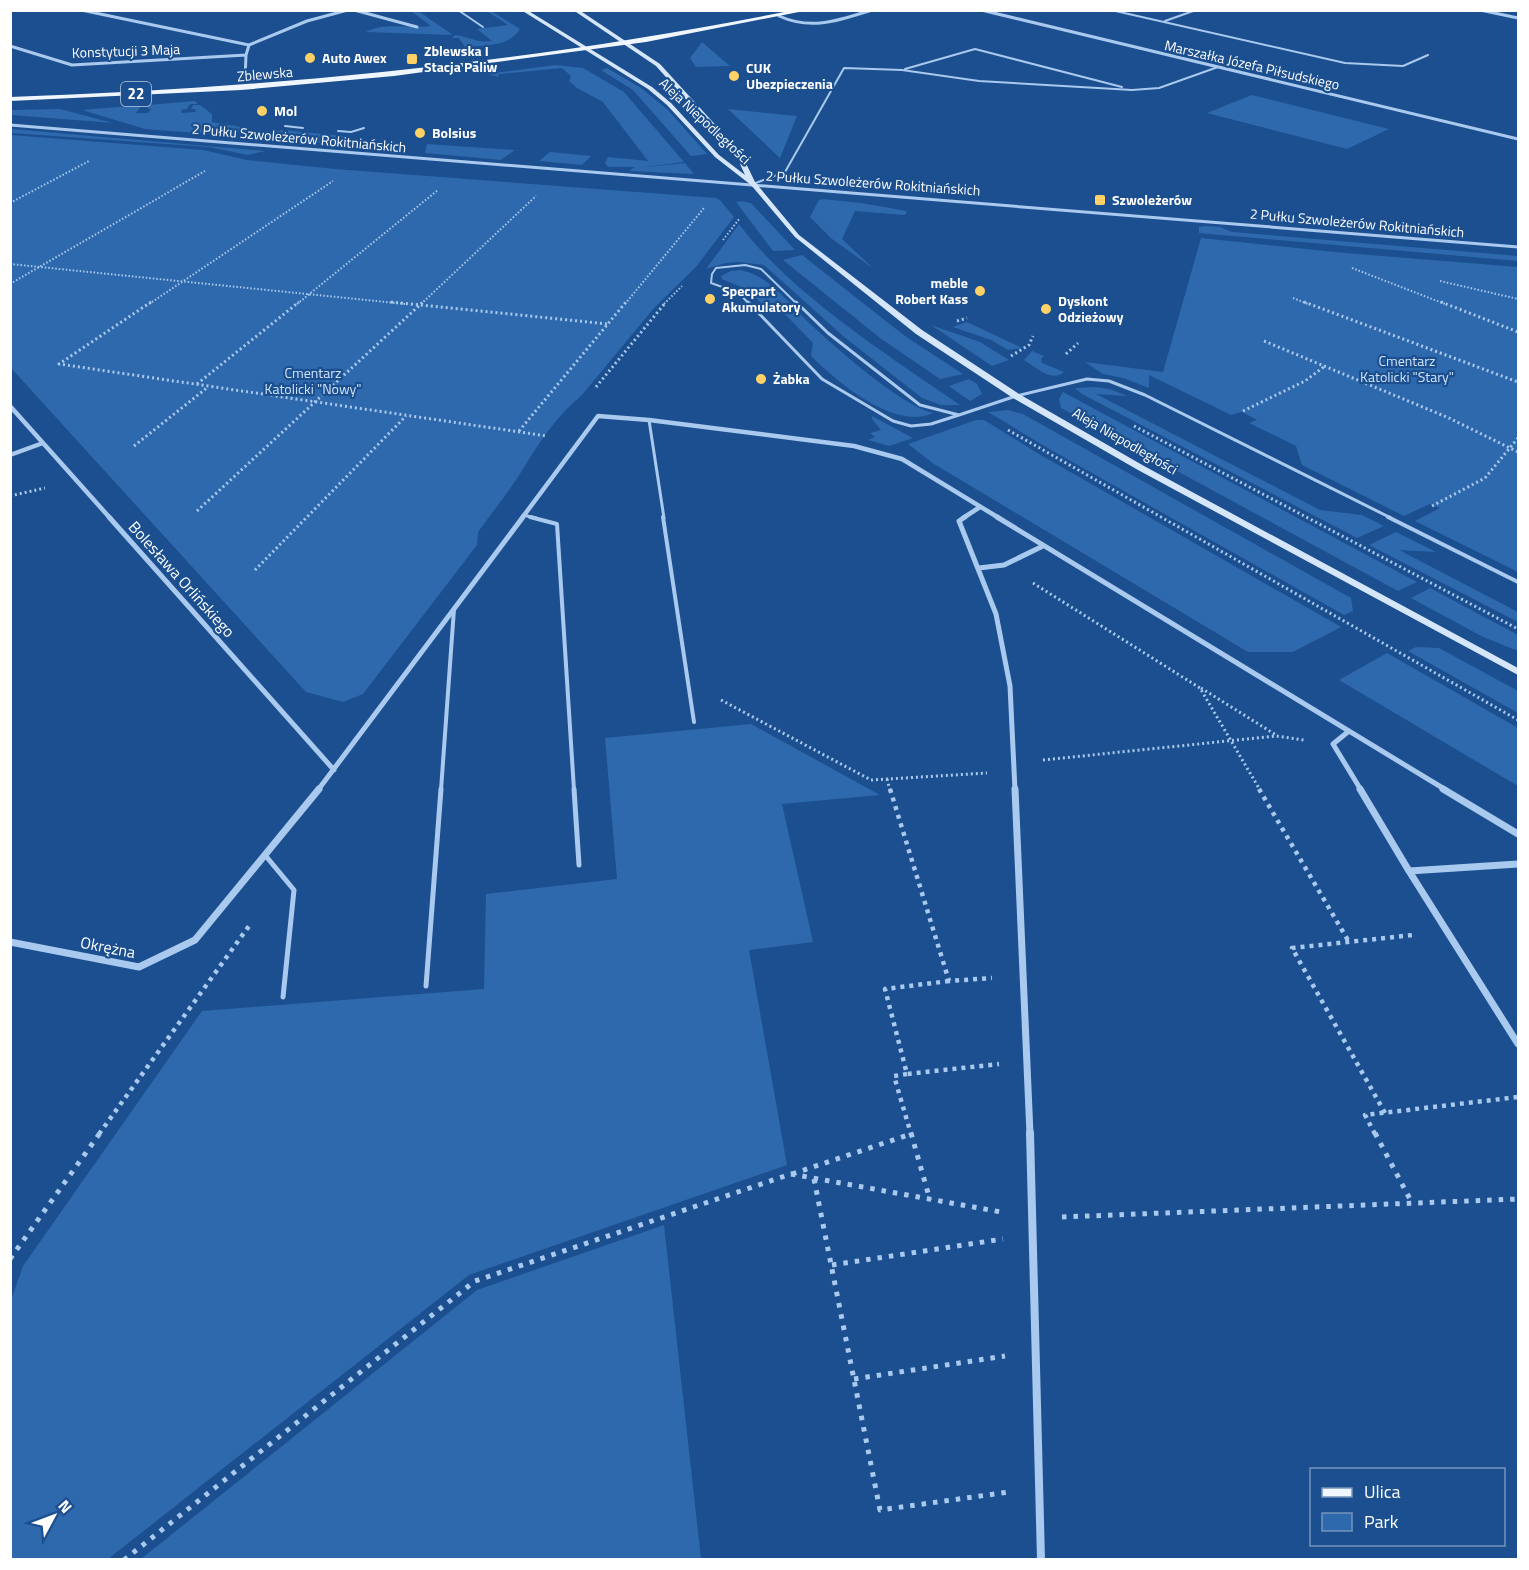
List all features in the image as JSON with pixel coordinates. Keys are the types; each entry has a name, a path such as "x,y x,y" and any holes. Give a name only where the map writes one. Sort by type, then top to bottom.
{"main road":[{"name":"22","path":"627,44 806,10"},
{"path":"606,38 626,34"},
{"name":"Zblewska","path":"10,91 245,79 440,61 585,41"},
{"name":"Zblewska","path":"10,99 261,87 412,72 627,44"}],"street":[{"name":"Konstytucji 3 Maja","path":"81,10 249,45"},
{"path":"109,16 119,10"},
{"path":"245,79 249,45 307,21 348,10"},
{"path":"354,10 417,27"},
{"name":"Aleja Niepodległości","path":"523,10 656,93 717,156 753,184 778,216 813,250 920,332 1016,396 1141,468 1518,672"},
{"name":"Aleja Niepodległości","path":"575,10 658,65 740,154 753,184"},
{"path":"779,15 796,24 819,25 872,10"},
{"name":"Marszałka Józefa Piłsudskiego","path":"981,10 1518,139"},
{"path":"1480,10 1518,18"},
{"name":"Konstytucji 3 Maja","path":"10,46 72,65 246,56"},
{"name":"2 Pułku Szwoleżerów Rokitniańskich","path":"10,125 1518,247"},
{"name":"Bolesława Orlińskiego","path":"10,406 334,770"},
{"path":"265,855 334,770 598,416 649,420 854,447 902,459 1518,834"},
{"path":"10,455 43,443"},
{"path":"980,507 959,521 996,614 1010,686 1033,1218 1041,1560"},
{"path":"979,568 1004,565 1043,546"},
{"path":"1349,731 1333,744 1409,872 1518,1044"},
{"name":"Okrężna","path":"10,942 139,967 195,940 265,855"},
{"path":"1409,872 1518,864"}],"lane":[{"path":"458,10 483,27"},
{"path":"1111,10 1345,63 1403,66 1428,55"},
{"path":"1162,22 1196,10"},
{"path":"902,70 975,48 1132,90"},
{"path":"753,184 785,172 844,68 902,70 979,81 1132,90 1159,88 1218,67"},
{"path":"285,126 303,128"},
{"path":"338,131 351,132 364,128"},
{"path":"960,415 920,405 897,389 828,333 761,269 745,265 727,266 716,268 712,274 711,283 739,293 822,379 893,421 911,426 931,424 960,415 1016,396 1058,385 1088,379 1109,381 1145,395 1518,582"},
{"path":"649,420 694,722"},
{"path":"523,515 557,524 579,865"},
{"path":"426,986 454,607"},
{"path":"265,855 294,890 283,997"}],"path":[{"path":"10,203 90,160"},
{"path":"10,284 206,170"},
{"path":"341,175 59,364 581,441"},
{"path":"197,384 446,183"},
{"path":"197,511 317,402 541,191"},
{"path":"518,432 706,205"},
{"path":"720,243 740,218"},
{"path":"10,264 608,324"},
{"path":"1352,268 1518,332"},
{"path":"1440,281 1518,299"},
{"path":"598,416 588,397 660,308 682,286"},
{"path":"1293,298 1518,382"},
{"path":"1010,356 1029,345 1033,336"},
{"path":"1264,342 1449,418 1518,452"},
{"path":"1064,357 1078,343"},
{"path":"1002,351 1058,385"},
{"path":"1242,412 1305,381 1325,366"},
{"path":"134,446 209,386"},
{"path":"255,570 406,415"},
{"path":"1130,424 1518,629"},
{"path":"1426,509 1485,478 1518,438"},
{"path":"1004,565 1276,736"},
{"path":"688,682 871,780 1013,771"},
{"path":"1200,687 1349,942"},
{"path":"1042,760 1276,736 1333,744"},
{"path":"887,779 949,981"},
{"path":"10,1259 284,878"},
{"path":"1384,1113 1292,948 1448,931"},
{"path":"907,1074 885,989 949,981 1023,976"},
{"path":"930,1200 894,1076 1027,1061"},
{"path":"1411,1202 1365,1115 1518,1097"},
{"path":"124,1560 475,1281 911,1134"},
{"path":"791,1174 1033,1218 1518,1199"},
{"path":"814,1179 880,1510 1039,1487"},
{"path":"831,1265 1033,1235"},
{"path":"854,1379 1036,1351"}],"green space":[{"path":"417,10 453,35 366,32 389,26 431,26 411,11"},
{"path":"487,11 491,11 520,29 510,39 489,45 465,47 459,38 452,38 455,35 477,41 492,41 477,29 508,25"},
{"path":"702,42 730,66 696,67 690,58"},
{"path":"556,65 583,68 624,92 684,162 637,168 685,163 694,174 629,171 635,167 608,167 605,163 608,157 648,161 603,102 577,88 569,81 571,76 562,68 499,74 498,77 488,74"},
{"path":"607,68 641,88 668,110 707,154 691,156 633,90 601,70"},
{"path":"1252,95 1389,129 1347,149 1207,113"},
{"path":"195,101 198,104 190,104 187,109 181,110 182,113 196,112 195,109 191,109 193,105 200,105 212,114 212,122 241,127 243,130 232,136 145,129 82,110 142,105 136,113 148,113 151,109 147,108 148,105"},
{"path":"60,109 113,123 11,115 11,110"},
{"path":"728,109 797,116 780,158"},
{"path":"11,129 265,151 248,155 209,147 11,133"},
{"path":"283,130 343,136 350,141 379,144 377,148 264,138 268,134"},
{"name":"Cmentarz Katolicki \"Nowy\"","path":"11,135 203,150 247,160 335,169 716,198 734,217 696,267 654,308 582,395 551,427 478,532 477,545 363,694 343,702 306,692 11,368"},
{"path":"427,144 515,150 501,160 425,153"},
{"path":"550,152 591,156 582,165 539,161"},
{"path":"819,200 907,211 905,215 855,211 842,239 874,269 832,239 810,217"},
{"path":"736,202 751,203 795,250 773,251"},
{"path":"739,224 760,250 813,299 872,344 960,405 941,405 922,398 843,336 764,265 739,262 706,269"},
{"path":"1199,227 1220,227 1232,232 1518,256 1518,261 1199,233"},
{"name":"Cmentarz Katolicki \"Stary\"","path":"1201,238 1345,253 1518,267 1518,572 1415,521 1440,508 1430,504 1404,516 1302,465 1296,446 1249,423 1257,420 1242,412 1231,415 1149,375 1149,388 1123,378 1103,374 1085,362 1163,372"},
{"path":"802,255 905,336 963,374 940,379 880,338 783,260"},
{"path":"740,270 768,283 834,346 868,374 903,399 933,413 918,417 902,415 885,410 851,390 811,356 813,343 780,309 764,306 748,290 722,279 721,276 731,271"},
{"path":"967,322 1022,348 1008,350 991,340 953,327"},
{"path":"931,325 980,342 1009,360 992,366"},
{"path":"1032,351 1044,356 1041,359 1042,363 1064,372 1054,376 1039,370 1024,360"},
{"path":"969,379 977,384 982,394 970,401 949,386"},
{"path":"1095,387 1128,396 1096,394 1320,510 1362,515 1384,526 1357,538 1082,394 1075,388"},
{"path":"1063,392 1417,582 1398,591 1061,408 1059,399"},
{"path":"1008,410 1023,414 1351,598 1353,611 1344,615 1051,450 988,412"},
{"path":"872,416 913,438 889,446 868,440 875,437 870,433 881,430"},
{"path":"976,420 984,420 1039,454 1341,627 1293,652 1248,652 934,464 908,444"},
{"path":"1396,532 1436,552 1399,550 1518,612 1518,622 1369,545"},
{"path":"1430,588 1518,635 1518,651 1483,637 1411,598"},
{"path":"1416,647 1439,648 1518,691 1518,713 1408,651"},
{"path":"1387,653 1518,728 1518,786 1339,680"},
{"path":"751,724 880,795 782,804 813,942 749,950 787,1165 469,1275 108,1559 11,1559 11,1300 23,1266 202,1011 484,989 486,894 617,879 605,738"},
{"path":"664,1225 701,1559 141,1559 477,1290"}],"place":[{"name":"Auto Awex","path":"310,58"},
{"name":"Zblewska I Stacja Paliw","path":"412,59"},
{"name":"CUK Ubezpieczenia","path":"734,76"},
{"name":"Mol","path":"262,111"},
{"name":"Bolsius","path":"420,133"},
{"name":"Szwoleżerów","path":"1100,200"},
{"name":"meble Robert Kass","path":"980,291"},
{"name":"Specpart Akumulatory","path":"710,299"},
{"name":"Dyskont Odzieżowy","path":"1046,309"},
{"name":"Żabka","path":"761,379"}]}
